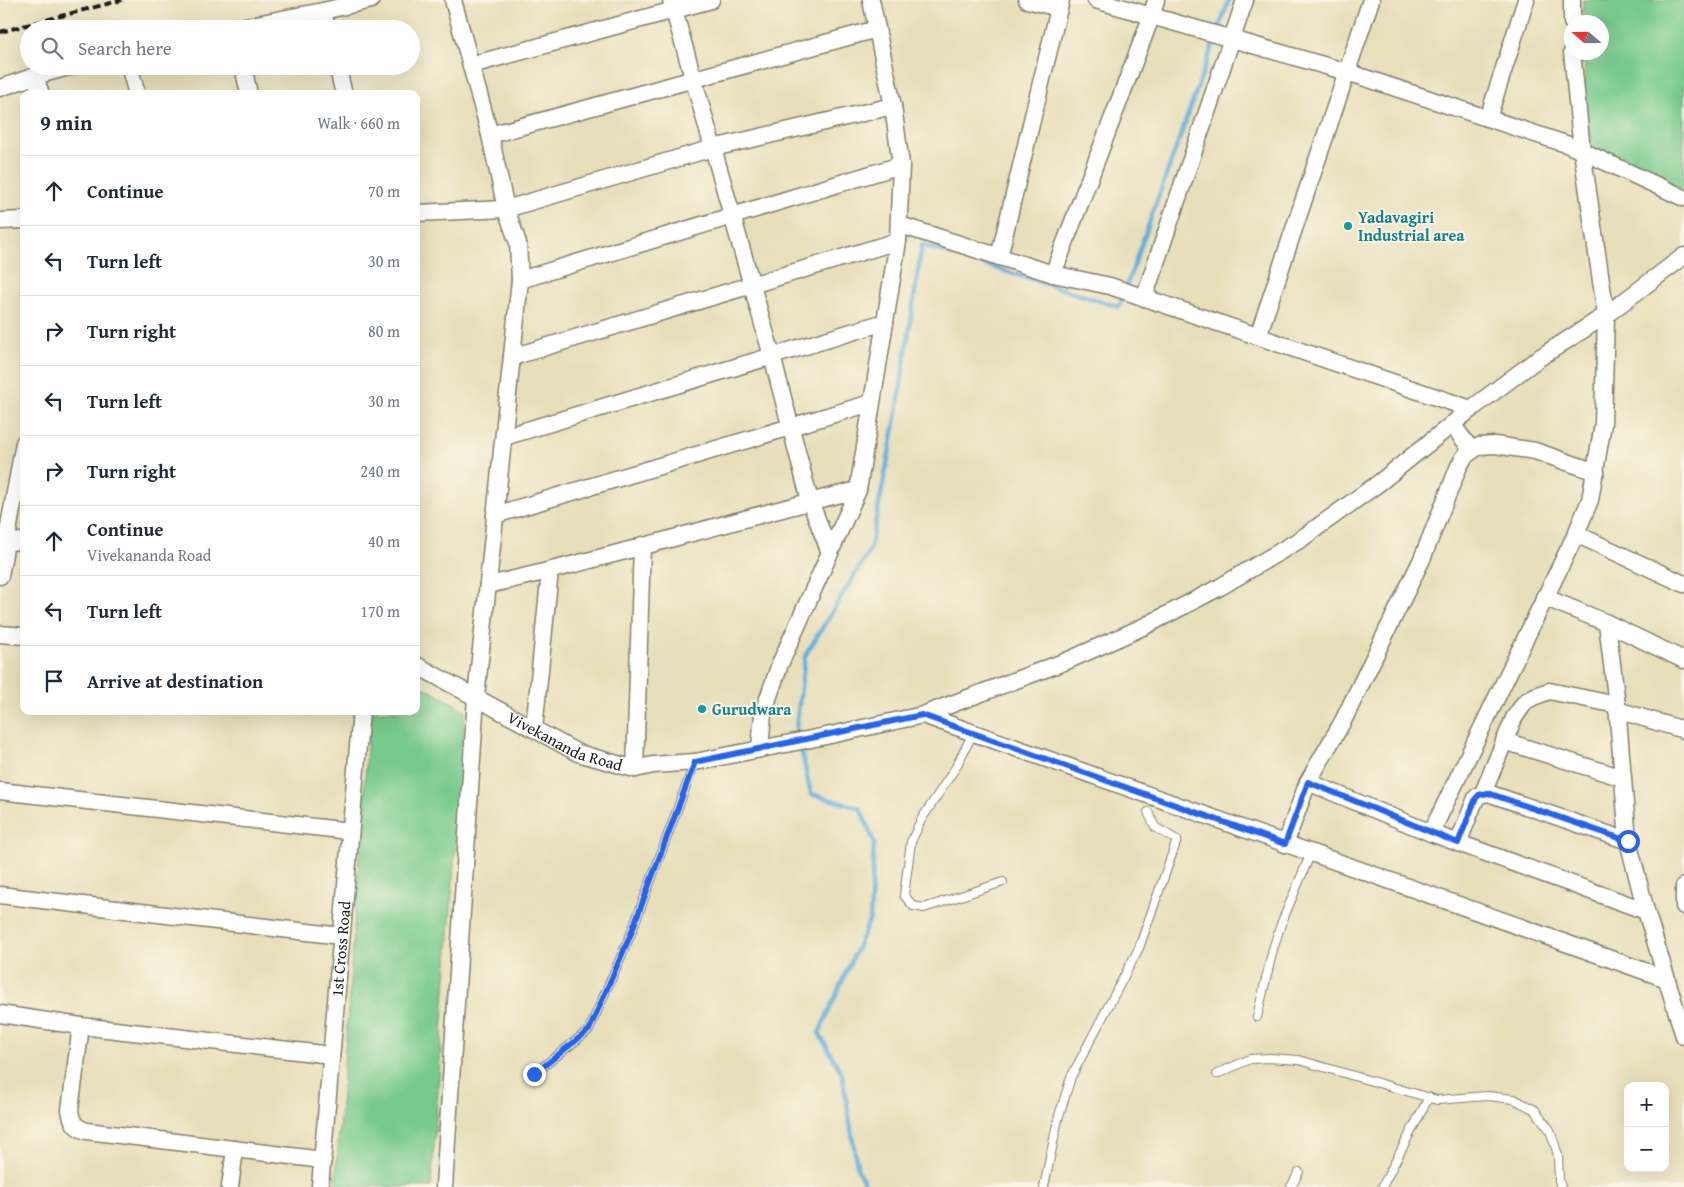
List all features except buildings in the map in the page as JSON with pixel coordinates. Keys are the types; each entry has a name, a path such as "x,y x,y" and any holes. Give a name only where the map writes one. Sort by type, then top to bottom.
{"street":[{"path":"276,20 371,0"},
{"path":"444,1187 476,697 520,280 518,243 506,209 490,135 453,0"},
{"path":"471,65 673,5 711,0"},
{"path":"760,749 763,714 780,664 858,490 871,403 902,231 901,165 893,106 871,0"},
{"path":"999,257 1060,4 1027,0"},
{"path":"1096,0 1154,8 1201,30 1347,72 1570,145 1684,198"},
{"path":"1141,297 1244,0"},
{"path":"1258,336 1371,0"},
{"path":"1488,118 1526,0"},
{"path":"1572,0 1572,15"},
{"path":"673,5 772,356 810,501 830,553"},
{"path":"1053,274 1154,8"},
{"path":"323,11 325,20"},
{"path":"490,135 877,29"},
{"path":"1431,833 1576,534 1590,500 1596,472 1603,424 1606,315 1582,151 1573,60"},
{"path":"0,88 39,75"},
{"path":"131,75 135,90"},
{"path":"245,75 248,90"},
{"path":"339,75 343,90"},
{"path":"35,76 40,90"},
{"path":"420,213 506,209 713,148 893,106"},
{"path":"520,280 901,165"},
{"path":"0,221 20,220"},
{"path":"512,357 752,285 902,231 949,240 1053,274 1110,286 1471,409"},
{"name":"Vivekananda Road","path":"420,667 578,753 635,769 653,765 695,762 922,715 1069,660 1145,626 1220,587 1300,539 1379,483 1471,409 1540,358 1606,315 1684,256"},
{"path":"504,437 885,322"},
{"path":"495,515 871,403"},
{"path":"1452,424 1472,451"},
{"path":"1285,844 1308,782 1344,721 1422,559 1459,466 1465,456 1479,446 1495,446 1535,451 1596,472"},
{"path":"0,576 20,464"},
{"path":"488,585 550,571 642,545 858,490"},
{"path":"1576,534 1684,584"},
{"path":"5,542 20,541"},
{"path":"635,769 642,545"},
{"path":"534,728 550,571"},
{"path":"1544,597 1684,660"},
{"path":"1607,624 1617,708 1628,841 1646,910 1674,987 1684,1036"},
{"path":"0,634 20,636"},
{"path":"1458,843 1476,798 1483,793 1519,709 1525,702 1541,693 1549,692 1617,708 1684,730"},
{"name":"1st Cross Road","path":"320,1187 349,831 361,715"},
{"path":"922,715 1311,853 1674,987"},
{"path":"1504,741 1623,778"},
{"path":"1308,782 1431,833 1646,910"},
{"path":"0,791 349,831"},
{"path":"1483,793 1493,794 1628,841"},
{"path":"1684,886 1684,906"},
{"path":"0,895 341,936"},
{"path":"0,1014 81,1026 331,1055"},
{"path":"81,1026 70,1110 72,1120 78,1129 323,1160"},
{"path":"230,1187 235,1149"}],"lane":[{"path":"974,733 956,767 921,820 911,842 904,896 912,906 924,908 1003,882"},
{"path":"534,1074 589,1030 630,936 695,762"},
{"path":"1044,1187 1058,1118 1071,1077 1139,948 1177,840 1155,827 1148,812"},
{"path":"1257,1017 1281,924 1311,853"},
{"path":"1217,1074 1250,1059 1299,1060 1428,1097 1447,1100 1487,1096 1514,1099 1535,1110 1550,1130 1558,1155 1558,1181 1561,1187"},
{"path":"1382,1187 1428,1097"},
{"path":"1291,1187 1299,1172"}],"green space":[{"path":"1583,0 1684,0 1684,190 1587,145 1584,60 1609,60 1609,15 1583,15"},
{"path":"420,685 465,710 431,1187 335,1187 370,715 420,715"}],"waterway":[{"path":"798,738 796,728 805,656 870,550 896,418 922,245 1119,307 1229,0"},
{"path":"800,745 811,794 860,808 874,842 870,919 819,1033 842,1074 858,1171 867,1187"}],"railway":[{"path":"46,20 122,0"},
{"path":"0,32 20,27"}],"place":[{"name":"Yadavagiri Industrial area","path":"1348,226"},
{"name":"Gurudwara","path":"702,709"}],"route":[{"path":"534,1074 589,1030 630,936 695,762 922,715 1285,844 1308,782 1458,843 1476,798 1483,793 1493,794 1628,841"}]}
